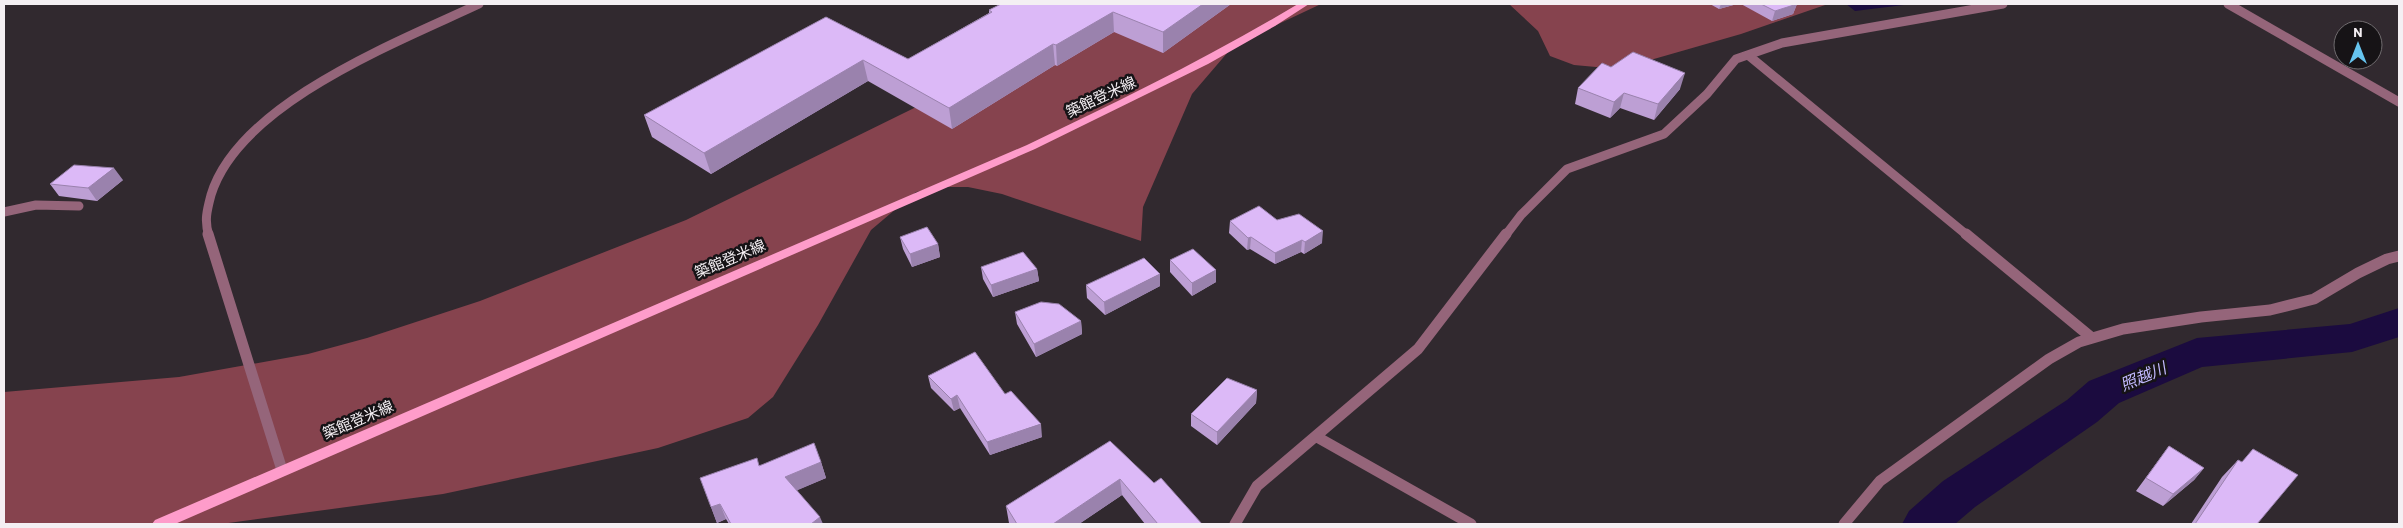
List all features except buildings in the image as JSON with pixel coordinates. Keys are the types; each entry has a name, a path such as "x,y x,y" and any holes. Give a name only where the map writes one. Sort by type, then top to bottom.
{"main road":[{"name":"築館登米線","path":"160,524 1031,147 1167,83 1247,40 1304,4"}],"street":[{"path":"282,470 205,224 210,194 228,159 260,125 305,92 351,67 479,4"},
{"path":"1235,524 1258,486 1318,437 1418,349 1521,215 1567,169 1664,134 1706,94 1736,60 1748,55 1782,43 2002,4"},
{"path":"2228,4 2399,102"},
{"path":"1748,55 2092,338"},
{"path":"4,212 36,204 79,206"},
{"path":"1844,524 1880,481 2049,359 2079,342 2123,329 2201,317 2270,310 2314,299 2358,273 2387,259 2399,256"},
{"path":"1318,437 1470,524"}],"shaded area":[{"path":"1126,4 1321,4 1234,45 1192,94 1143,207 1141,241 1002,194 968,187 941,187 916,192 871,230 818,325 773,397 748,418 658,448 443,494 221,524 4,524 4,392 179,377 308,354 367,338 480,301 686,220"},
{"path":"1509,4 1828,4 1741,34 1633,65 1596,67 1574,65 1550,56 1538,31"},
{"path":"1846,4 1912,4 1855,11"}],"waterway":[{"name":"照越川","path":"1925,524 1959,494 2082,411 2104,392 2197,353 2352,338 2399,322"}]}
